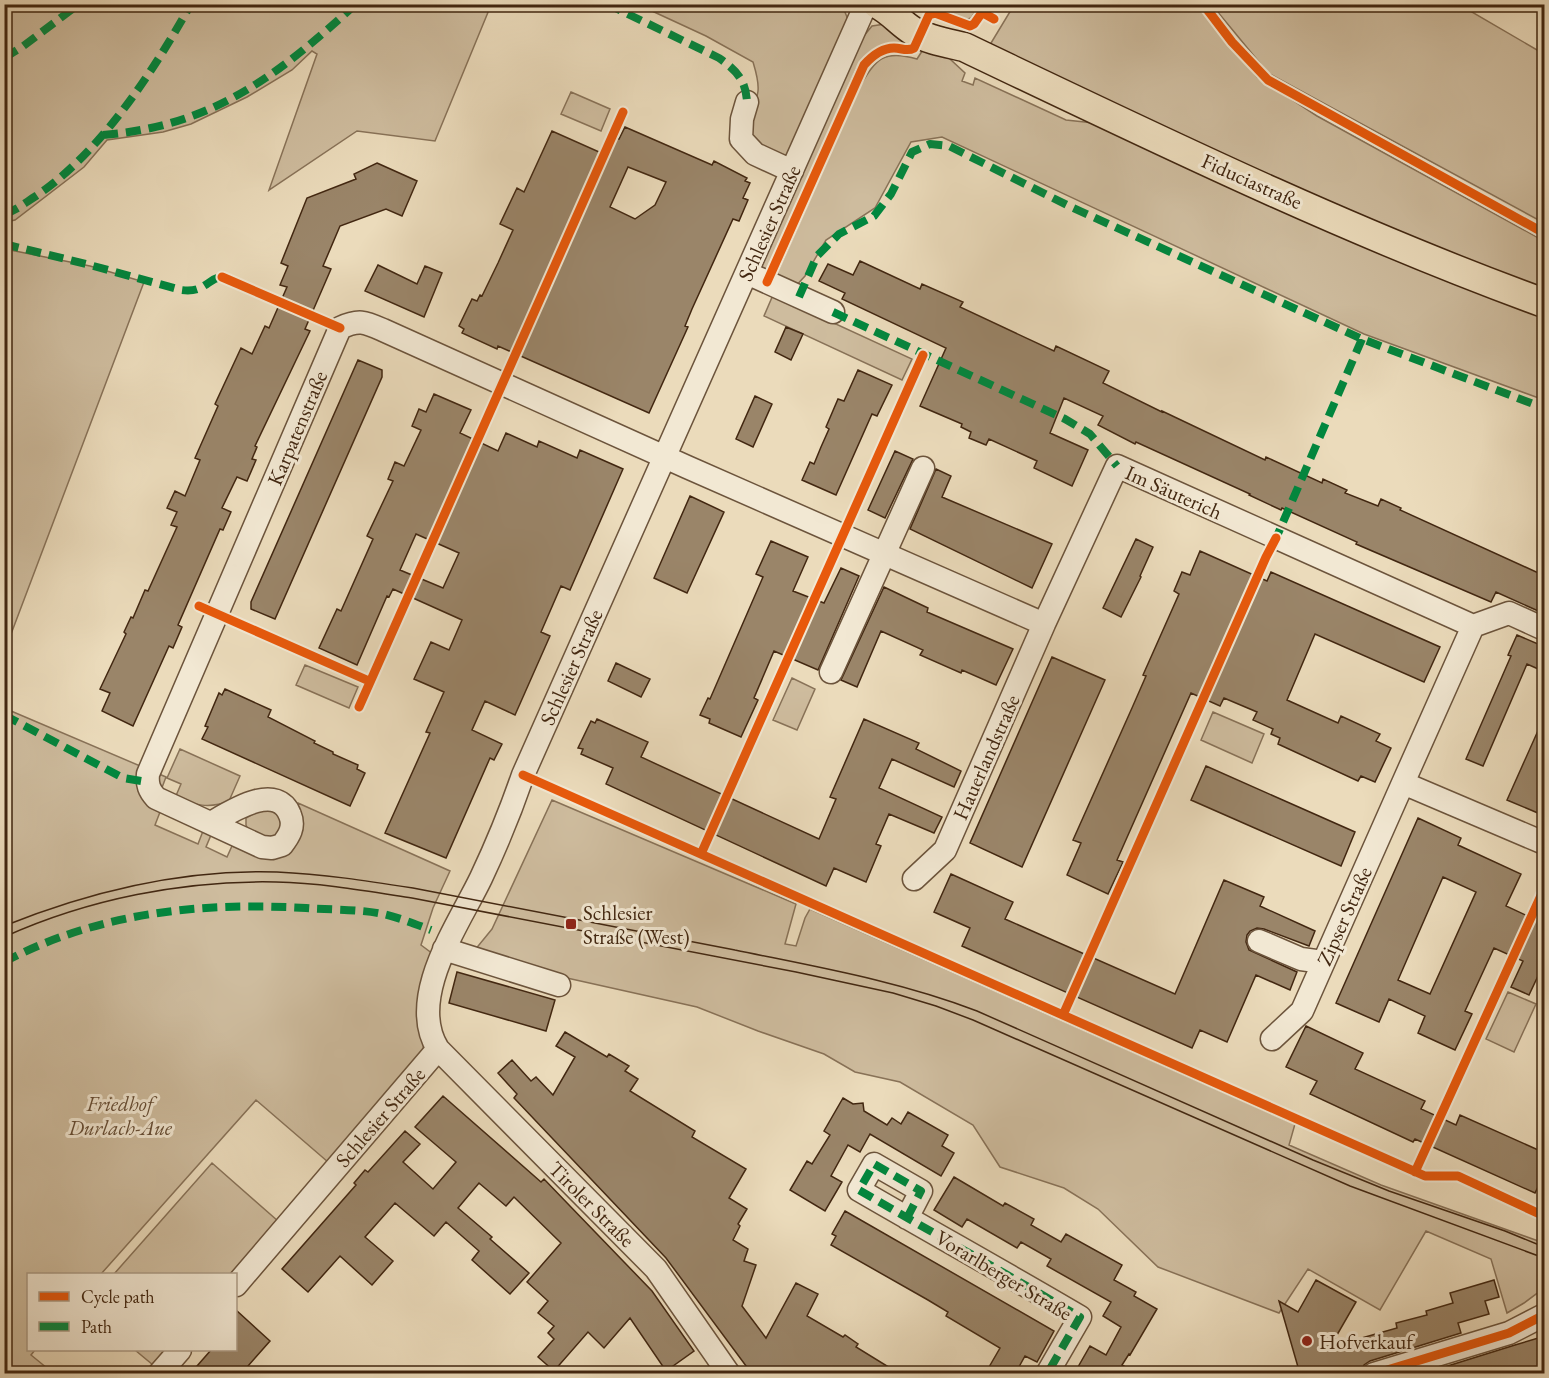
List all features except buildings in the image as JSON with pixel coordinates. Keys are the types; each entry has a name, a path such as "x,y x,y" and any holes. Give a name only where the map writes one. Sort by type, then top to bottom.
{"main road":[{"name":"Fiduciastraße","path":"877,6 920,16 938,25 964,47 1234,174 1399,246 1545,303"}],"street":[{"name":"Schlesier Straße","path":"237,1284 438,1049 430,1032 430,998 444,949 481,878 509,815 523,775 792,171 877,6"},
{"path":"747,102 742,119 741,139 755,154 792,171"},
{"path":"747,273 833,312"},
{"name":"Karpatenstraße","path":"211,824 156,798 149,791 148,774 340,328 353,321 365,322 665,457"},
{"path":"665,457 1044,624"},
{"name":"Im Säuterich","path":"1044,624 1117,466 1473,626"},
{"path":"831,672 922,468"},
{"path":"1545,629 1509,613 1473,626 1404,783 1545,843"},
{"name":"Hauerlandstraße","path":"914,879 945,850 1044,624"},
{"name":"Zipser Straße","path":"1272,1039 1302,1011 1404,783"},
{"path":"1259,941 1301,959 1323,962"},
{"path":"444,949 559,985"},
{"name":"Tiroler Straße","path":"438,1049 656,1269 725,1372"},
{"name":"Vorarlberger Straße","path":"907,1218 1080,1317 1047,1374"},
{"path":"1374,1374 1509,1333 1545,1315"},
{"path":"159,1374 179,1351"}],"green space":[{"path":"980,4 971,18 965,20 935,5"},
{"path":"4,5 491,5 435,141 357,131 269,190 317,54 312,51 292,70 247,97 191,124 163,132 107,140 84,167 15,220 5,222"},
{"path":"639,5 842,5 847,17 846,26 789,154 781,157 753,143 751,122 758,87 753,62 706,36"},
{"path":"1014,5 1199,5 1257,77 1317,116 1544,241 1544,289 1354,214 988,48"},
{"path":"1212,5 1460,5 1544,54 1544,223 1268,73"},
{"path":"885,24 908,44 892,44 878,48 866,56 856,69 766,275 758,272 863,37 872,26"},
{"path":"926,45 951,56 950,59 965,73 962,81 973,85 975,78 1066,120 1094,123 1544,315 1544,400 1364,334 942,137 911,142 875,208 826,240 805,276 793,289 774,280 860,86 871,69 882,59 896,55 917,59"},
{"path":"571,92 610,109 601,131 561,114"},
{"path":"5,249 90,266 144,282 5,650"},
{"path":"773,295 912,359 902,380 764,316"},
{"path":"305,665 358,687 349,708 296,685"},
{"path":"792,678 815,689 797,730 773,720"},
{"name":"Friedhof Durlach-Aue","path":"4,708 166,777 154,809 160,812 155,825 198,844 203,831 211,835 206,847 227,857 232,846 266,857 298,803 450,871 433,908 421,945 433,954 418,1001 425,1041 422,1053 328,1162 256,1100 102,1273 27,1273 27,1351 34,1351 31,1355 53,1373 5,1373"},
{"path":"1213,712 1264,734 1252,763 1201,740"},
{"path":"180,749 240,776 229,801 215,805 202,805 175,798 181,784 167,778"},
{"path":"552,800 796,904 785,944 796,946 810,909 1295,1124 1289,1145 1381,1185 1544,1243 1544,1288 1507,1313 1491,1259 1426,1231 1380,1310 1308,1269 1279,1313 1158,1267 1098,1209 1064,1188 1000,1167 973,1125 900,1082 855,1072 824,1054 697,1007 558,976 474,951 492,929"},
{"path":"264,808 277,811 282,823 276,837 269,838 248,830 246,818"},
{"path":"1508,992 1536,1004 1514,1052 1486,1039"},
{"path":"212,1163 278,1221 233,1273 115,1273"},
{"path":"136,1351 165,1351 153,1365"}],"tram line":[{"path":"4,926 70,902 138,885 207,874 277,872 328,876 413,888 827,969 918,991 977,1011 1313,1160 1389,1191 1544,1247"},
{"path":"4,937 69,912 137,894 206,884 276,882 344,888 412,898 796,972 893,993 973,1020 1350,1186 1544,1258"}],"marked path":[{"path":"4,58 79,4"},
{"path":"4,214 21,206 60,178 104,134 160,57 191,4"},
{"path":"103,135 142,130 178,121 211,109 270,75 299,54 356,4"},
{"path":"607,4 719,58 739,76 745,88 747,102"},
{"path":"799,297 817,256 839,234 874,216 891,194 912,152 930,144 949,146 1069,206 1362,339 1544,408"},
{"path":"4,244 181,290 197,289 216,279 225,278"},
{"path":"833,312 1065,419 1090,434 1117,466"},
{"path":"1274,543 1362,339"},
{"path":"4,715 123,778 147,782"},
{"path":"4,962 40,945 114,921 189,909 267,907 364,911 407,921 431,930"},
{"path":"907,1218 921,1191 874,1164 859,1190 887,1206 914,1222 1080,1317 1047,1374"}],"cycle path":[{"path":"1203,4 1232,42 1268,80 1544,233"},
{"path":"767,282 864,65 885,49 909,50 914,48 929,15 935,13 970,26 981,14 994,19"},
{"path":"359,707 623,112"},
{"path":"222,277 340,328"},
{"path":"701,854 923,355"},
{"path":"1063,1015 1276,538"},
{"path":"199,606 369,681"},
{"path":"523,775 1425,1176 1458,1176 1544,1216"},
{"path":"1415,1172 1544,889"},
{"path":"1374,1374 1509,1333 1544,1315"}],"place":[{"name":"Schlesier Straße (West)","path":"571,924"},
{"name":"Hofverkauf","path":"1307,1341"}]}
